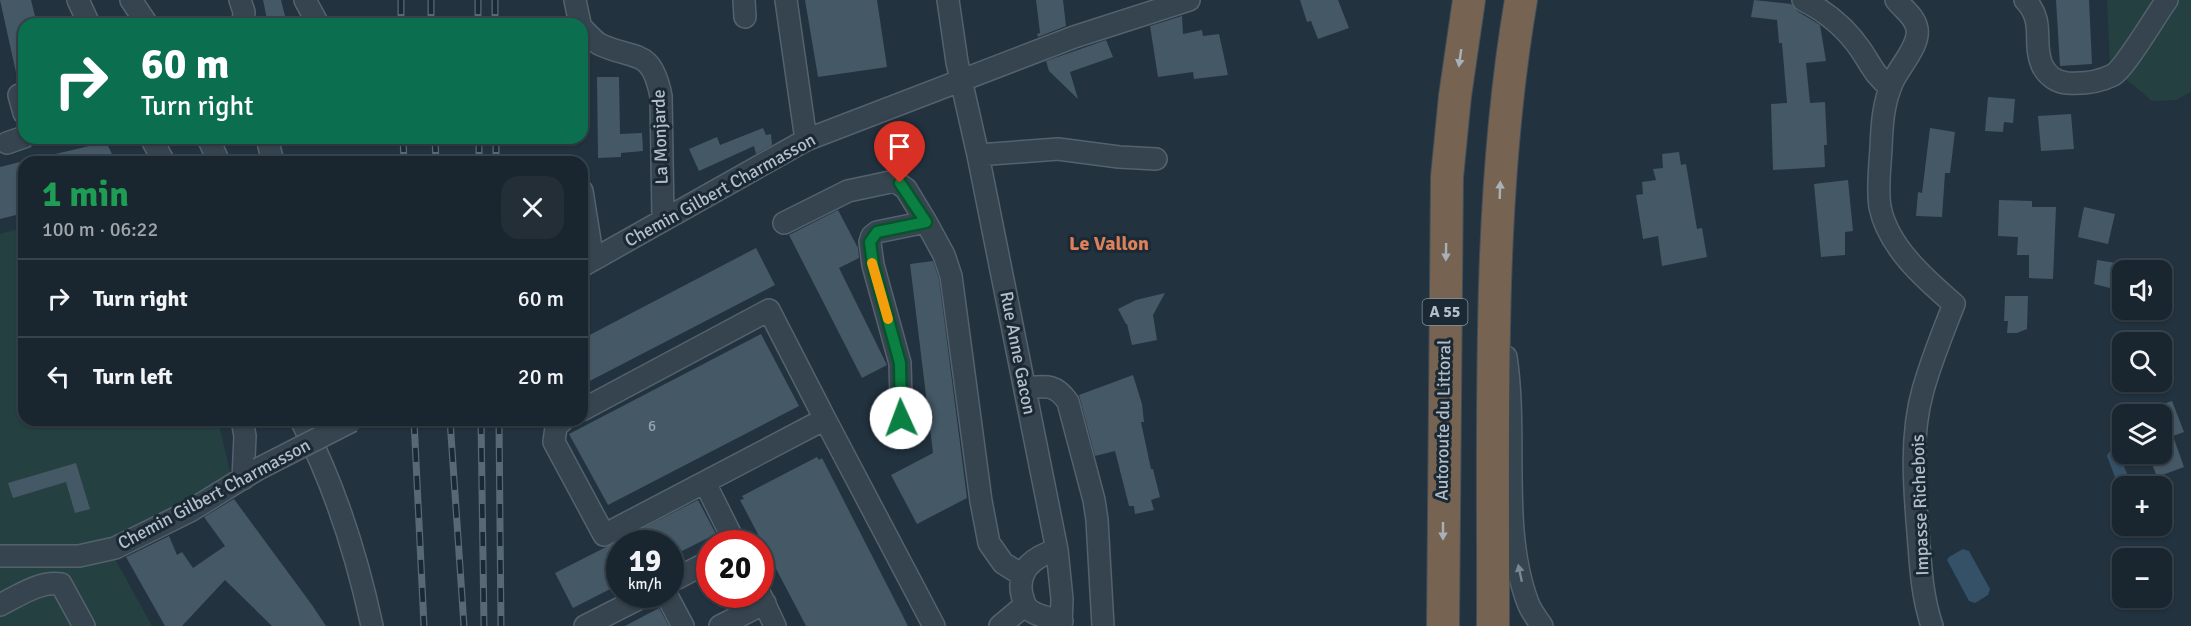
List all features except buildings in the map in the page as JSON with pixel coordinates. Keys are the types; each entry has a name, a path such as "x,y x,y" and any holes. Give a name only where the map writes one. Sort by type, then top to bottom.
{"highway":[{"name":"Autoroute du Littoral","path":"1443,626 1447,177 1455,96 1469,0"},
{"path":"1493,626 1495,291 1501,167 1521,0"}],"street":[{"path":"78,0 87,18"},
{"path":"131,0 143,18"},
{"path":"240,0 244,18"},
{"path":"305,0 315,18"},
{"name":"La Monjarde","path":"575,0 579,18"},
{"path":"786,0 806,140"},
{"name":"Rue Anne Gacon","path":"948,0 961,81 978,155 1057,550 1062,624"},
{"name":"Chemin Gilbert Charmasson","path":"588,262 806,140 1074,37 1189,0"},
{"path":"1803,0 1829,15 1841,27 1860,48 1878,78 1890,87"},
{"name":"Impasse Richebois","path":"1896,0 1911,14 1917,27 1917,40 1898,68 1885,100 1878,189 1881,209 1888,230 1903,252 1919,271 1954,304 1923,391 1917,420 1915,454 1917,519 1923,596 1932,626"},
{"path":"2025,0 2035,13 2039,26 2039,51 2042,65 2049,76 2060,82 2075,83 2088,83 2114,74 2165,2"},
{"name":"La Monjarde","path":"588,33 597,43 641,57 657,75 661,96 663,220"},
{"path":"978,155 1058,149 1156,159"},
{"path":"784,223 848,191 895,181 906,189 944,255 951,276 981,501 989,543 1003,563 1022,575"},
{"path":"902,437 900,363 873,265 870,242 877,232 926,222"},
{"path":"1495,291 1508,372 1516,553 1522,585 1529,605 1542,626"},
{"path":"588,407 769,310 933,626"},
{"path":"1025,388 1048,386 1060,391 1068,402 1094,500 1103,626"},
{"path":"557,426 554,442 603,535 825,419"},
{"path":"243,426 250,474"},
{"path":"304,426 343,522 372,626"},
{"name":"Chemin Gilbert Charmasson","path":"0,556 79,556 115,548 190,511 250,474 342,426"},
{"path":"705,483 728,530"},
{"path":"1057,550 1036,558 1028,565 1022,575 1021,588 1025,605 1039,616 1062,624"},
{"path":"0,605 49,582 61,584 84,626"},
{"path":"999,626 1025,605"},
{"path":"585,626 620,608"},
{"path":"673,608 683,626"},
{"path":"720,626 748,608"},
{"path":"766,608 775,626"}],"green space":[{"path":"2107,0 2191,0 2191,92 2176,100 2152,101 2110,66"},
{"path":"18,229 18,426 219,426 232,480 105,544 47,549 0,544 0,234"},
{"path":"113,555 152,626 0,626 0,564"}],"water":[{"path":"2112,451 2112,464 2123,464 2128,476 2114,476 2107,456"},
{"path":"1963,549 1969,551 1990,589 1988,595 1975,603 1969,601 1947,560"}],"railway":[{"path":"401,0 401,18"},
{"path":"431,0 431,18"},
{"path":"478,0 478,18"},
{"path":"495,0 495,18"},
{"path":"403,144 404,156"},
{"path":"435,144 436,156"},
{"path":"479,144 479,156"},
{"path":"496,144 496,156"},
{"path":"414,426 424,626"},
{"path":"450,426 464,626"},
{"path":"481,426 484,626"},
{"path":"499,426 501,626"}],"slow traffic":[{"path":"872,263 888,319"}],"district":[{"name":"Le Vallon","path":"1109,243"}],"route":[{"path":"900,183 926,222 877,232 872,236 870,242 873,265 900,363 901,418"}]}
